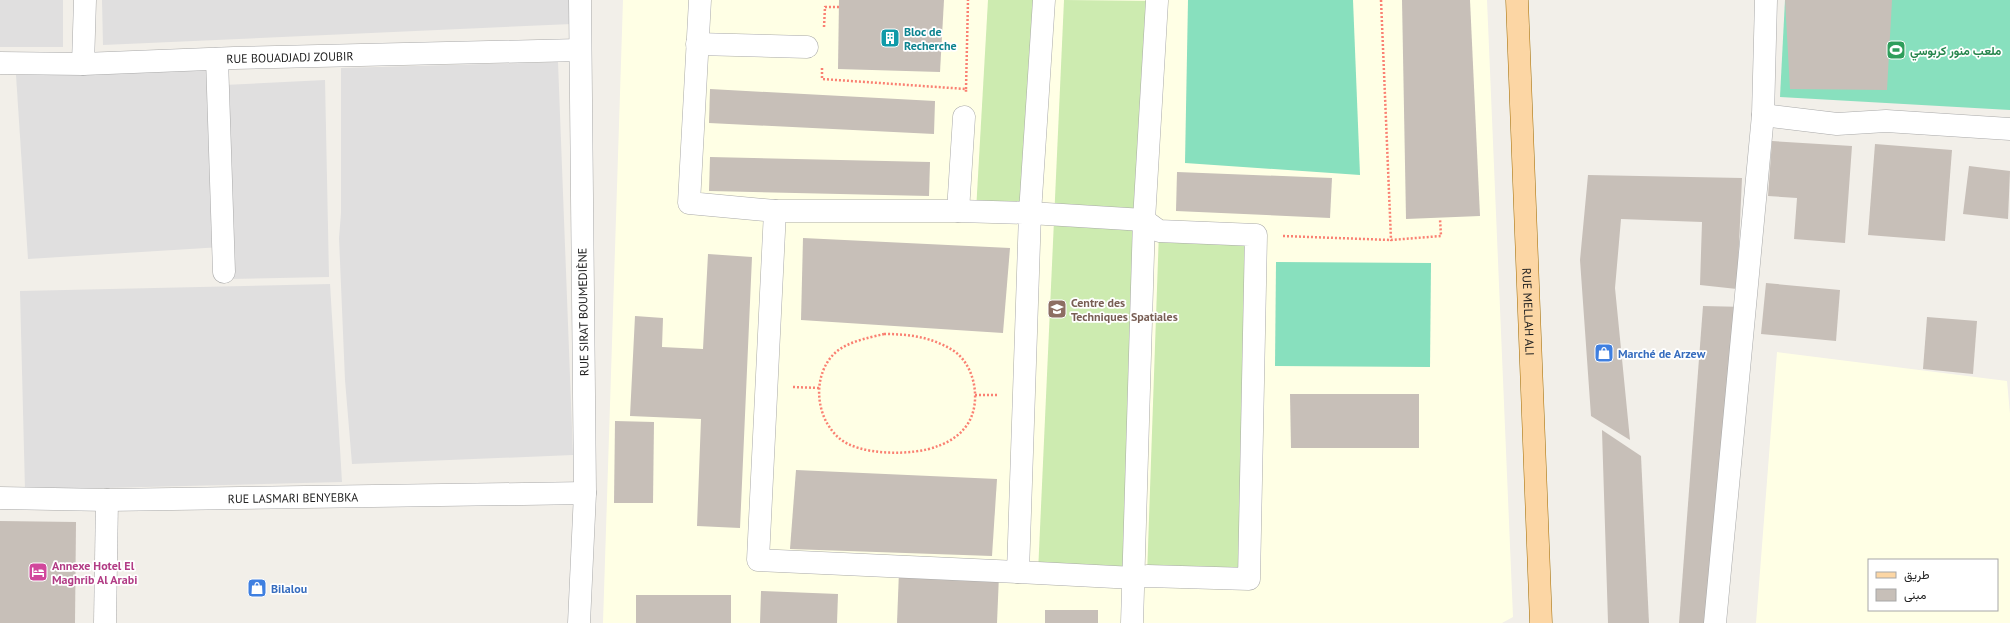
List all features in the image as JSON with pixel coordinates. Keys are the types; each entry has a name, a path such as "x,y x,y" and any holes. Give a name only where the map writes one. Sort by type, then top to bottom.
{"main road":[{"name":"RUE MELLAH ALI","path":"1517,0 1541,623"}],"street":[{"path":"83,64 85,0"},
{"name":"RUE SIRAT BOUMEDIÈNE","path":"579,623 585,493 579,50 580,0"},
{"path":"700,0 689,203 775,211 958,211 1030,213 1144,220 1159,231 1256,235 1249,579 1147,576 1134,578 758,560 775,211"},
{"path":"1018,572 1030,213 1044,0"},
{"path":"1715,623 1763,115 1766,0"},
{"path":"1132,623 1144,220 1157,1"},
{"path":"697,44 807,47"},
{"name":"RUE BOUADJADJ ZOUBIR","path":"0,62 83,64 217,59 579,50"},
{"path":"217,59 224,272"},
{"path":"1763,115 1837,124 1886,121 2010,129"},
{"path":"958,211 964,117"},
{"name":"RUE LASMARI BENYEBKA","path":"0,498 107,500 585,493"},
{"path":"104,623 107,500"}],"path":[{"path":"964,117 968,0"},
{"path":"1381,0 1391,240"},
{"path":"824,31 825,8 839,7"},
{"path":"822,63 822,79 966,89"},
{"path":"1256,235 1391,240 1441,236 1440,219"},
{"path":"884,334 921,336 939,342 955,352 966,364 973,378 974,389 972,412 964,429 953,438 938,446 910,452 896,452 854,446 840,439 828,427 820,408 819,388 821,376 832,355 849,345 866,338 884,334"}],"shaded area":[{"path":"0,0 63,0 63,47 0,47"},
{"path":"102,0 571,0 572,24 103,45"},
{"name":"Centre des Techniques Spatiales","path":"623,0 1487,0 1513,617 1502,623 603,623"},
{"path":"558,62 573,455 352,464 345,380 339,238 341,213 341,68"},
{"path":"211,63 222,247 28,259 16,75"},
{"path":"325,80 329,277 229,279 224,85"},
{"path":"330,284 342,482 25,490 20,291"},
{"path":"1777,352 2007,381 2010,414 2010,623 1756,623"}],"green space":[{"path":"988,0 1044,0 1030,213 976,211"},
{"path":"1064,0 1157,1 1134,578 1038,573"},
{"path":"1188,0 1353,0 1360,175 1185,163"},
{"name":"ملعب منور كربوسي","path":"1785,0 2010,0 2010,110 1780,97"},
{"path":"1159,231 1256,235 1249,579 1147,576"},
{"path":"1276,262 1431,263 1430,367 1275,366"}],"building":[{"name":"Bloc de Recherche","path":"839,0 944,0 940,72 838,69"},
{"path":"1402,0 1470,0 1480,216 1406,219"},
{"path":"1785,0 1892,0 1887,90 1790,89"},
{"path":"710,89 935,101 934,134 709,123"},
{"path":"1772,141 1852,146 1845,243 1794,239 1797,198 1768,196"},
{"path":"1875,144 1952,150 1945,241 1868,235"},
{"path":"710,157 930,162 929,196 709,191"},
{"path":"1969,166 2010,171 2008,219 1963,214"},
{"path":"1177,172 1332,178 1330,218 1176,211"},
{"name":"Marché de Arzew","path":"1588,175 1742,178 1737,289 1700,285 1702,222 1621,219 1615,288 1630,440 1591,416 1580,260"},
{"path":"803,238 1010,248 1003,333 801,320"},
{"path":"708,254 752,257 740,528 697,526 701,419 630,416 635,316 663,318 662,347 703,349"},
{"path":"1766,283 1840,290 1836,341 1761,334"},
{"name":"Marché de Arzew","path":"1703,306 1746,307 1715,623 1679,623"},
{"path":"1927,317 1977,321 1973,374 1923,369"},
{"path":"1290,394 1419,394 1419,448 1291,448"},
{"path":"615,421 654,422 653,503 614,503"},
{"path":"1602,430 1641,456 1649,623 1608,623"},
{"path":"796,470 997,479 992,556 790,549"},
{"name":"Annexe Hotel El Maghrib Al Arabi","path":"0,521 76,522 75,623 0,623"},
{"path":"899,571 999,575 997,623 897,623"},
{"path":"761,591 838,594 837,623 760,623"},
{"path":"636,595 731,595 731,623 636,623"},
{"path":"1045,610 1098,610 1098,623 1045,623"}],"place":[{"name":"Bloc de Recherche","path":"890,38"},
{"name":"ملعب منور كربوسي","path":"1896,50"},
{"name":"Centre des Techniques Spatiales","path":"1057,309"},
{"name":"Marché de Arzew","path":"1604,353"},
{"name":"Annexe Hotel El Maghrib Al Arabi","path":"38,572"},
{"name":"Bilalou","path":"257,588"}]}
